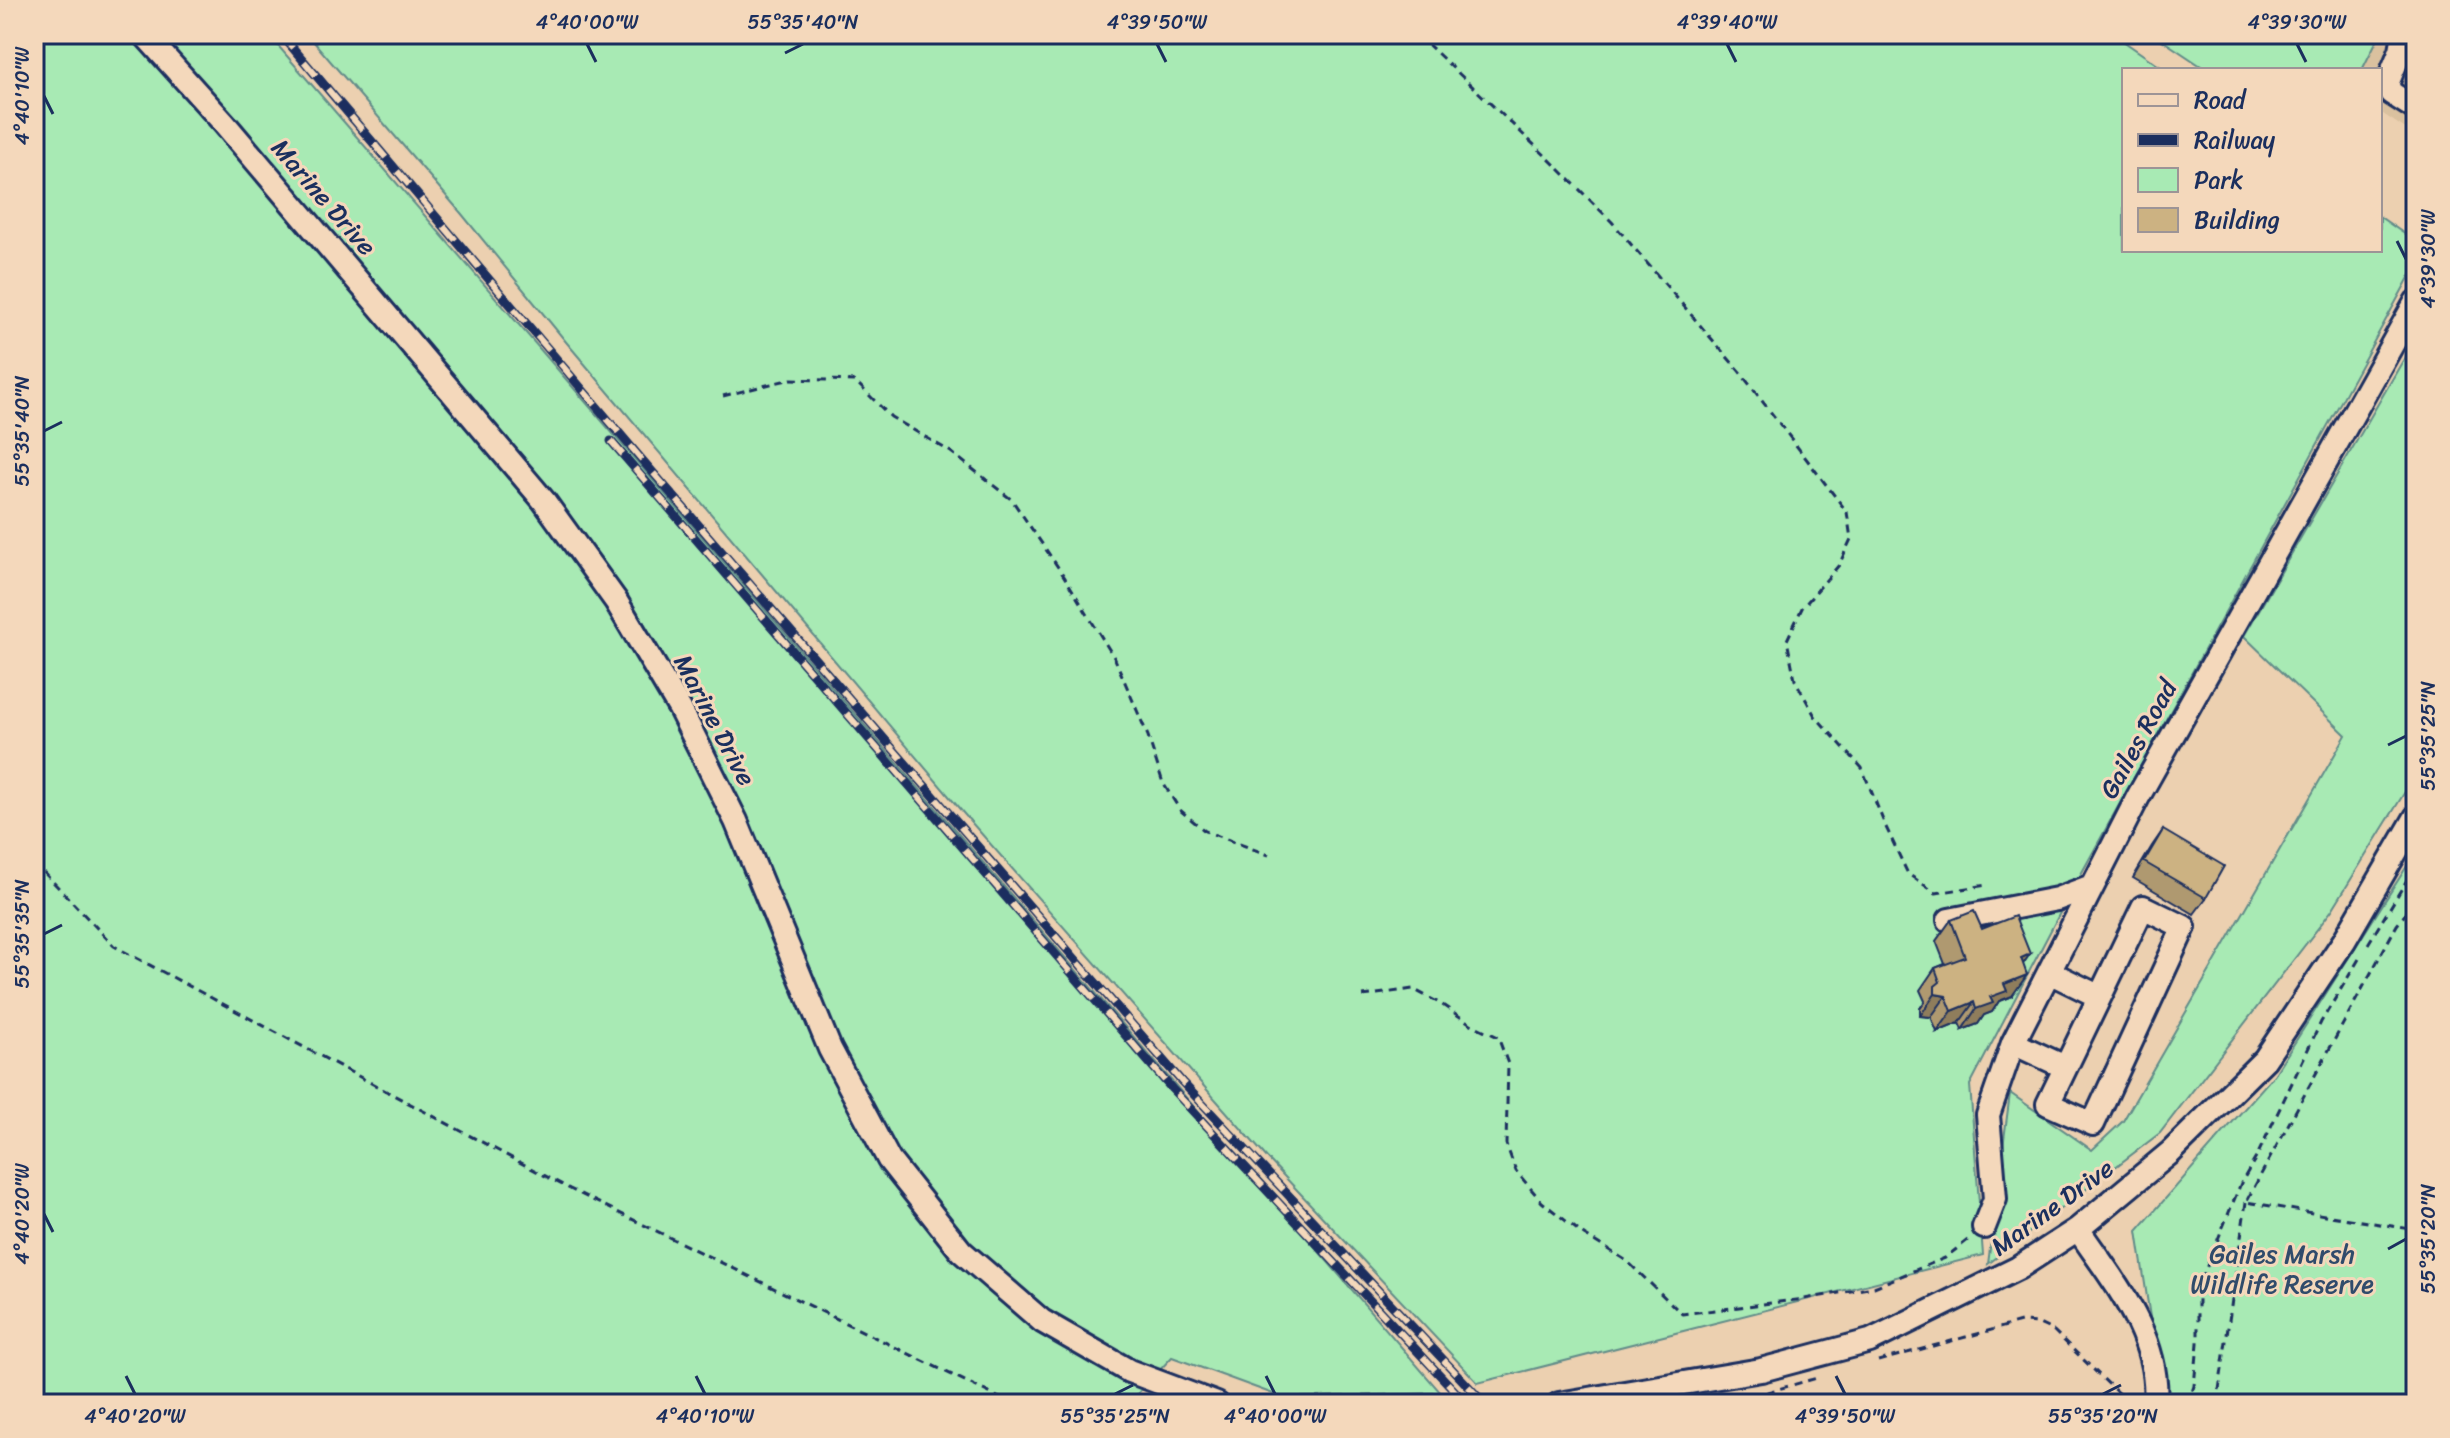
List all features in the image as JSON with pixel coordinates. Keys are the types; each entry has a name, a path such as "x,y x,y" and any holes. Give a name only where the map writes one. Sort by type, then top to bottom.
{"street":[{"name":"Marine Drive","path":"144,34 224,123 524,477 616,601 680,709 736,821 830,1049 889,1160 961,1251 1042,1321 1129,1371 1217,1404"},
{"path":"2404,34 2387,84 2391,93 2416,109"},
{"name":"Gailes Road","path":"1984,1227 1995,1199 1988,1115 2013,1043 2089,887 2145,783 2416,302"},
{"name":"Marine Drive","path":"1559,1404 1761,1370 1870,1341 2007,1275 2078,1229 2171,1152 2265,1059 2344,941 2416,817"},
{"path":"1949,920 2057,899 2089,887"},
{"path":"2143,907 2184,927 2093,1124 2048,1104 2098,996 2143,907"},
{"path":"2049,972 2098,996"},
{"path":"2013,1043 2065,1067"},
{"path":"2078,1229 2139,1321 2157,1385 2155,1404"}],"path":[{"path":"1417,34 1612,222 1740,372 1847,512 1851,539 1839,565 1802,608 1787,640 1795,680 1815,716 1862,768 1908,874 1936,893 1987,885"},
{"path":"723,396 791,379 855,381 891,417 951,452 1012,500 1115,659 1148,736 1163,783 1180,810 1205,831 1269,855"},
{"path":"34,862 114,946 570,1189 1012,1404"},
{"path":"2188,1404 2194,1386 2198,1343 2198,1288 2241,1183 2321,1022 2416,865"},
{"path":"2217,1404 2246,1202 2397,925 2416,900"},
{"path":"1363,996 1413,989 1498,1037 1508,1064 1506,1144 1516,1171 1542,1202 1584,1235 1627,1261 1682,1314 1874,1287 1945,1258 1984,1227"},
{"path":"2241,1183 2252,1188"},
{"path":"2246,1202 2416,1230"},
{"path":"1879,1361 2021,1322 2037,1323 2054,1331 2129,1404"},
{"path":"1698,1404 1743,1399 1818,1378"}],"shaded area":[{"path":"2380,34 2416,34 2416,136 2382,113 2382,68 2363,68"}],"green space":[{"path":"34,34 268,34 1441,1393 1284,1398 1172,1357 1128,1404 34,1404"},
{"path":"307,34 2113,34 2162,68 2122,68 2122,252 2382,252 2382,218 2416,242 2416,265 2064,905 1970,1085 1983,1255 1478,1383 1268,1159 964,814 461,213"},
{"path":"2153,34 2380,34 2363,68 2204,68"},
{"path":"2416,338 2416,774 2332,910 2160,1133 1988,1264 2010,1093 2092,1150 2123,1121 2346,735 2244,636"},
{"name":"Gailes Marsh Wildlife Reserve","path":"2416,852 2416,1404 2163,1404 2137,1231 2274,1075"}],"building":[{"path":"2163,830 2224,866 2206,898 2144,862"},
{"path":"1974,911 1982,929 2015,916 2030,954 2021,958 2027,975 2004,984 2007,991 1990,997 1993,1003 1976,1009 1974,1002 1952,1011 1946,996 1935,994 1935,986 1940,982 1935,968 1965,957 1951,920"}],"railway":[{"path":"281,34 643,461 1182,1082 1485,1404"},
{"path":"611,441 1172,1089 1467,1404"}]}
